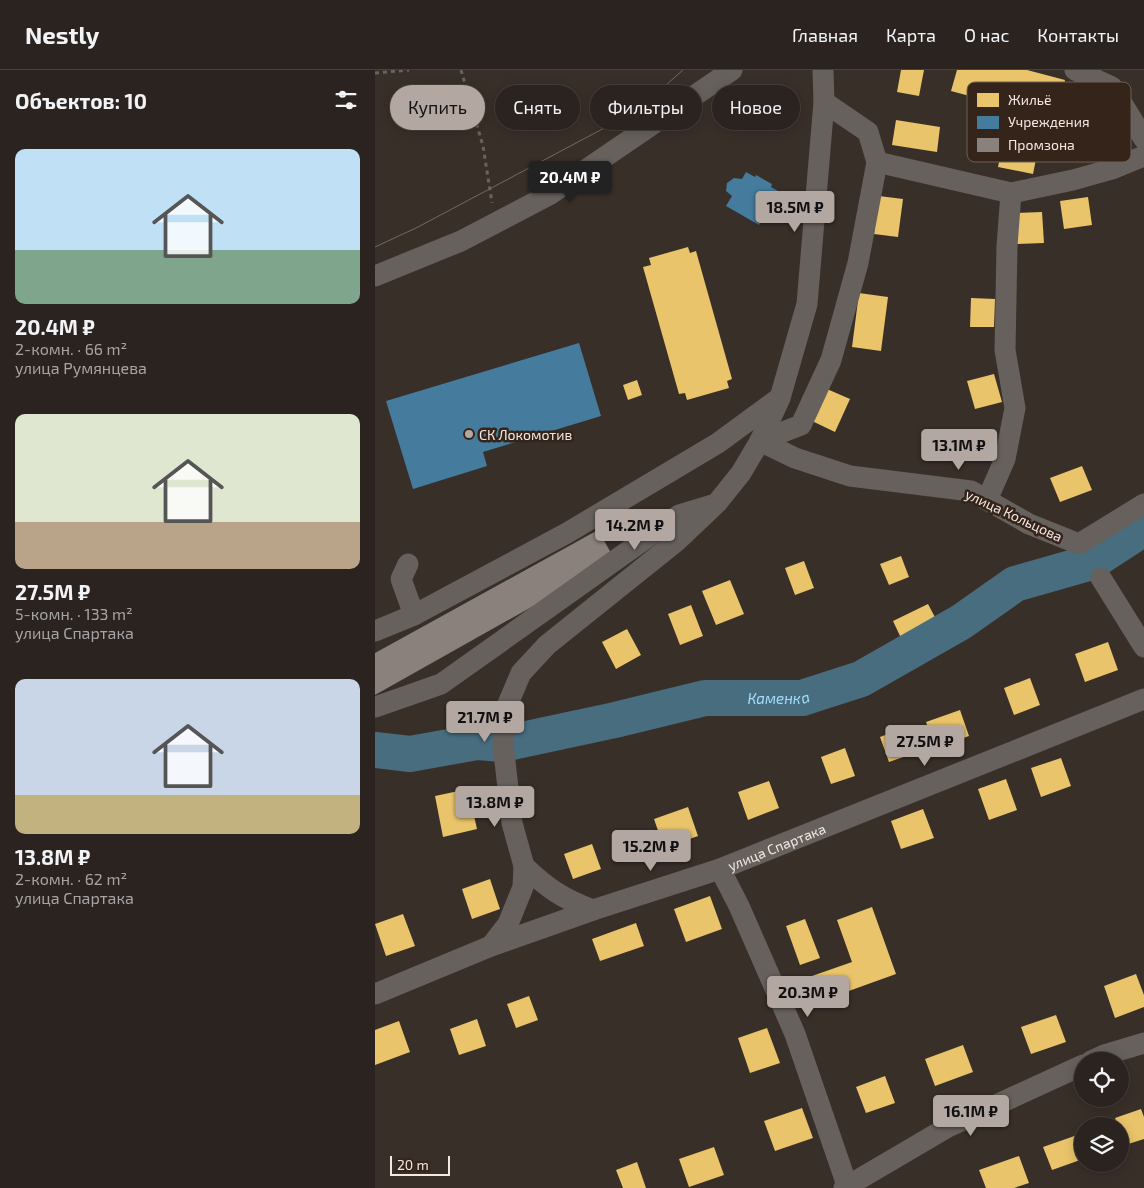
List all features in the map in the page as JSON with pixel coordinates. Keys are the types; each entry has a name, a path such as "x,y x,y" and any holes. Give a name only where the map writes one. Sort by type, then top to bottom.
{"street":[{"path":"375,276 461,241 549,196 732,70"},
{"path":"491,946 508,924 523,887 525,866 512,823 503,744 507,706 521,674 547,645 678,540 717,503 741,473 760,441 780,398 807,304 824,102 823,70"},
{"path":"1075,70 1102,82"},
{"path":"760,441 801,425 831,360 858,262 877,162 868,132 824,102"},
{"path":"1131,117 1144,139"},
{"path":"1131,162 1144,156"},
{"path":"877,162 1011,193 1112,170 1130,162"},
{"path":"987,500 1005,459 1015,408 1005,350 1007,246 1011,193"},
{"path":"375,632 414,616 567,533 718,443 780,398"},
{"name":"улица Кольцова","path":"760,441 795,458 850,476 971,491 1029,524 1079,544 1144,504"},
{"path":"375,707 441,684 679,515 717,503"},
{"path":"408,564 401,579 414,616"},
{"path":"1101,578 1144,647"},
{"name":"улица Спартака","path":"375,994 491,946 593,910 720,869 1144,699"},
{"path":"525,866 541,882 570,902 593,910"},
{"path":"720,869 739,906 795,1034 847,1188 948,1127 1074,1069"},
{"path":"1114,1052 1144,1043"}],"path":[{"path":"375,73 409,70"},
{"path":"461,70 483,146 491,188 493,224"}],"building: Жильё":[{"path":"901,70 924,70 919,96 897,92"},
{"path":"957,70 1027,70 1065,80 1064,82 967,82 967,95 951,91"},
{"path":"896,120 940,127 937,152 892,145"},
{"path":"999,162 1035,162 1033,174 998,167"},
{"path":"879,196 903,199 898,237 874,234"},
{"path":"1088,197 1092,225 1064,229 1060,201"},
{"path":"1042,212 1044,243 1017,244 1016,213"},
{"path":"688,247 690,253 696,251 732,379 727,381 729,388 687,400 685,393 679,394 643,267 651,265 649,258"},
{"path":"859,293 888,297 881,351 852,347"},
{"path":"971,298 995,299 994,327 970,327"},
{"path":"994,374 1002,402 975,409 967,381"},
{"path":"637,380 642,395 628,400 623,385"},
{"path":"827,389 850,399 835,432 812,421"},
{"path":"1082,466 1092,490 1060,502 1050,478"},
{"path":"901,556 909,577 889,585 880,564"},
{"path":"804,561 814,588 795,595 785,568"},
{"path":"730,580 744,614 716,625 702,591"},
{"path":"928,604 937,621 901,638 893,621"},
{"path":"691,605 703,636 680,645 668,614"},
{"path":"627,629 641,655 616,669 602,642"},
{"path":"1108,642 1118,670 1085,682 1075,654"},
{"path":"1030,678 1040,705 1014,715 1004,688"},
{"path":"960,710 969,736 935,748 926,722"},
{"path":"906,727 915,753 889,762 880,737"},
{"path":"845,748 855,776 831,784 821,757"},
{"path":"1061,758 1071,786 1041,797 1031,768"},
{"path":"1006,779 1017,810 989,820 978,789"},
{"path":"769,781 779,808 748,820 738,792"},
{"path":"468,789 477,829 443,837 435,796"},
{"path":"688,807 698,836 664,848 654,819"},
{"path":"923,809 934,838 901,849 891,821"},
{"path":"592,844 601,869 573,879 564,854"},
{"path":"490,879 500,909 472,919 462,889"},
{"path":"710,896 722,929 686,942 674,909"},
{"path":"872,907 896,974 821,1001 812,976 852,962 837,920"},
{"path":"403,914 415,946 386,956 375,924"},
{"path":"805,919 820,958 800,965 786,926"},
{"path":"636,923 644,946 600,961 592,939"},
{"path":"1136,974 1144,995 1144,1007 1115,1018 1104,986"},
{"path":"529,996 538,1020 516,1028 507,1004"},
{"path":"1056,1015 1066,1042 1031,1054 1021,1027"},
{"path":"477,1019 486,1046 459,1055 450,1029"},
{"path":"399,1021 410,1052 375,1065 375,1030"},
{"path":"767,1028 780,1063 750,1073 738,1038"},
{"path":"963,1045 973,1072 935,1086 925,1059"},
{"path":"885,1076 895,1103 866,1113 856,1087"},
{"path":"802,1108 813,1138 775,1151 764,1121"},
{"path":"1141,1109 1144,1117 1144,1139 1129,1144 1129,1117 1118,1117"},
{"path":"1074,1136 1074,1162 1052,1170 1043,1147"},
{"path":"714,1147 724,1175 689,1187 679,1159"},
{"path":"1019,1156 1029,1183 1014,1188 986,1188 979,1170"},
{"path":"637,1162 646,1188 623,1188 616,1170"}],"building: Учреждения":[{"path":"746,172 772,184 771,187 778,191 772,202 783,208 776,221 764,215 759,225 726,206 732,196 726,191 727,183 734,178 742,179"},
{"name":"СК Локомотив","path":"579,343 601,416 483,452 487,466 413,489 386,401"}],"building: Промзона":[{"path":"598,530 615,560 375,695 375,653"}],"waterway":[{"name":"Каменка","path":"375,750 410,754 477,742 503,744 705,698 802,698 861,679 961,622 1015,584 1092,562 1144,528"}],"tram line":[{"path":"375,247 418,227 608,126 649,100 683,70"}],"place":[{"name":"СК Локомотив","path":"469,434"}]}
